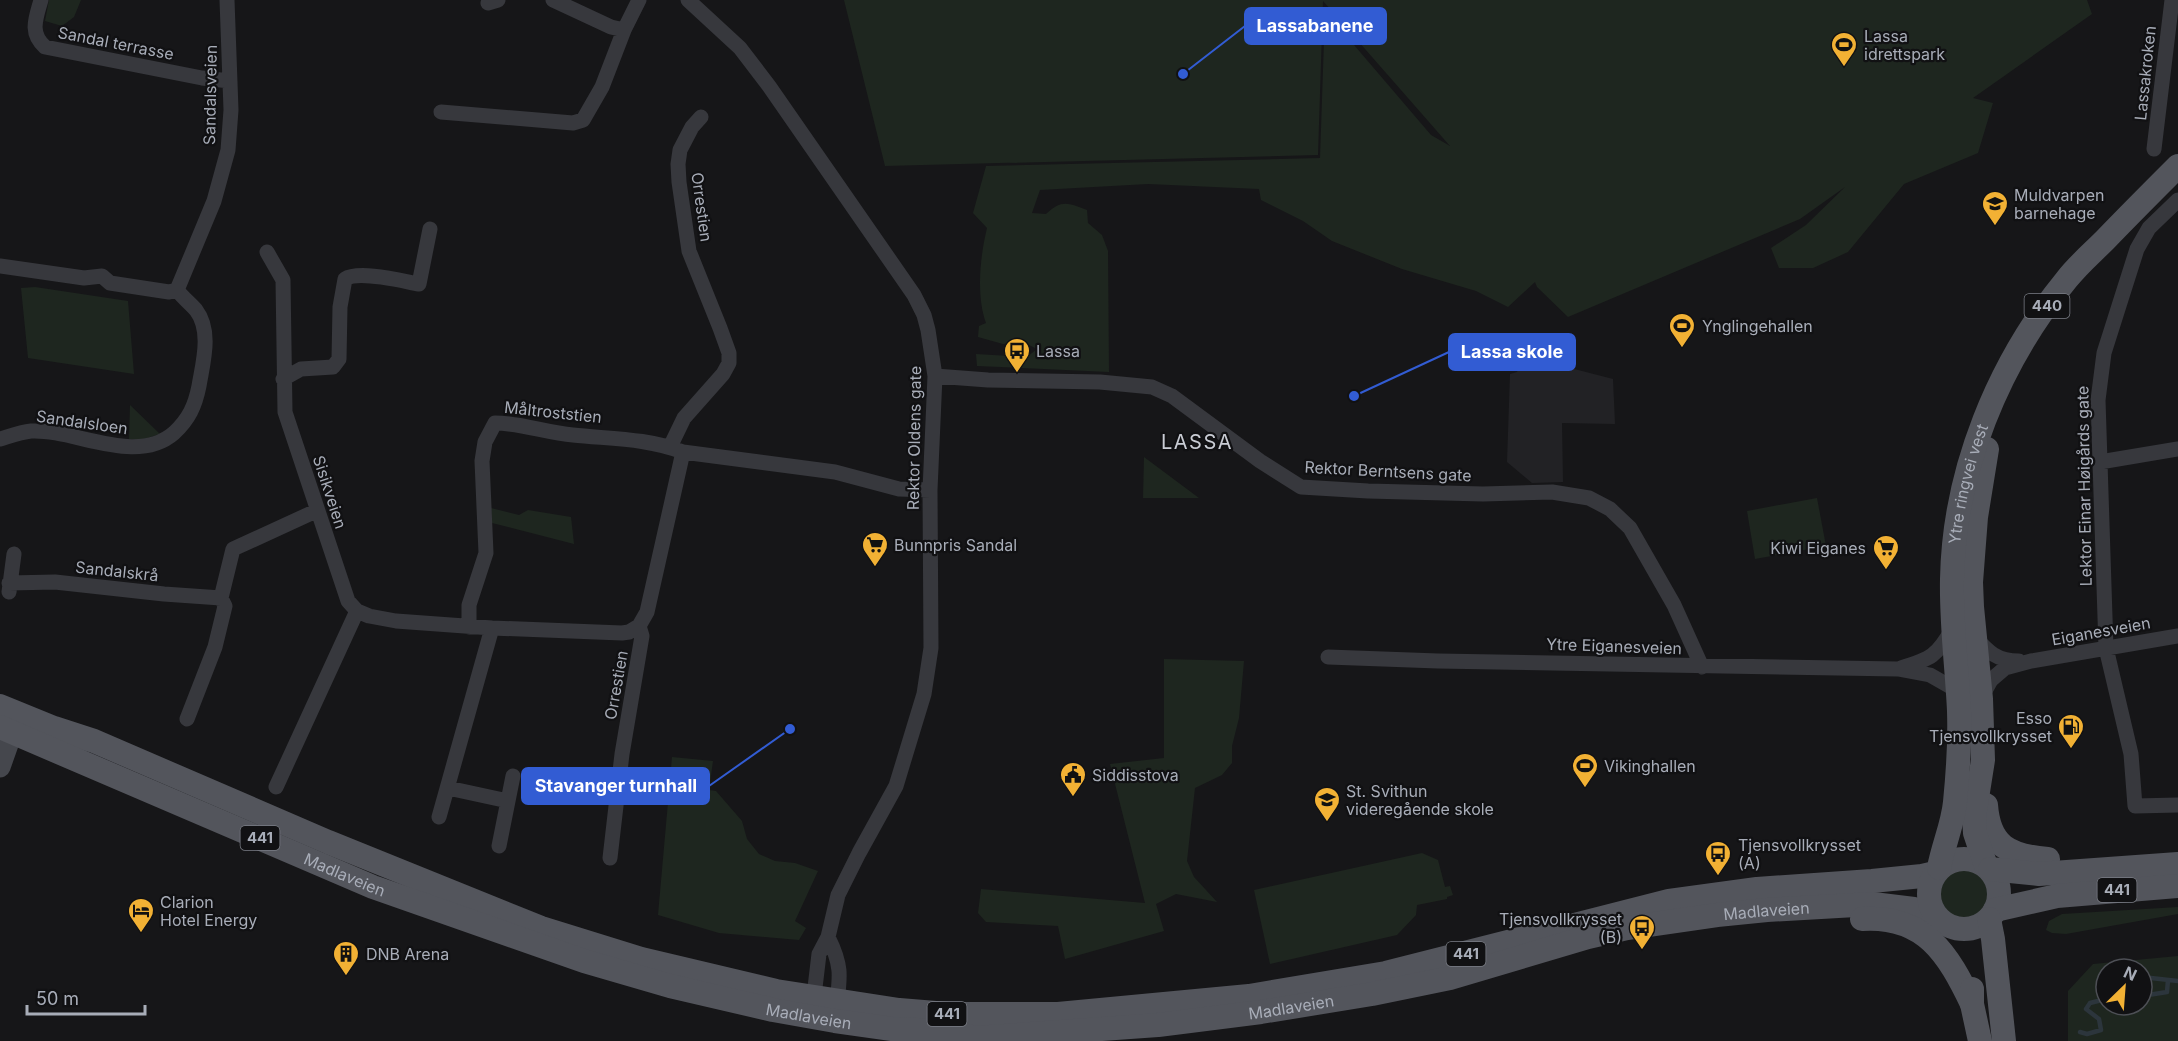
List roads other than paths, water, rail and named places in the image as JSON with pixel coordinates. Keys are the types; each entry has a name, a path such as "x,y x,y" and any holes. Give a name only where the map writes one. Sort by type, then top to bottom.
{"main road":[{"name":"Ytre ringvei vest","path":"1988,868 1975,833 1974,817 1983,760 1981,699 1952,578 1964,478 1995,394 2026,335 2067,278 2178,166"},
{"name":"Ytre ringvei vest","path":"1937,870 1955,802 1958,692 1982,475 1990,437 2005,394 2041,327 2058,304 2178,180"},
{"name":"Madlaveien","path":"4,715 29,705 94,741 328,842 541,928 641,958 829,1006 892,1029 945,1031 976,1038 1158,1025 1261,1012 1372,994 1450,978 1588,937 1627,928 1747,912 1887,904 1928,913 1942,922"},
{"name":"Madlaveien","path":"4,715 373,887 524,942 670,986 764,1008 829,1006 948,1014 1058,1014 1249,996 1338,983 1397,971 1630,909 1669,901 1757,889 1922,876 1937,870"},
{"name":"441","path":"1983,760 1987,820 1998,843 2020,856 2059,860 2075,871"},
{"name":"441","path":"1937,870 1955,859 1968,858 1988,868 2039,874 2178,864"},
{"path":"1988,868 1996,878 1999,889 1999,900 1992,915 2004,1041"},
{"path":"1937,870 1928,889 1929,900 1933,911 1960,949 1969,971 1972,1004 1980,1041"},
{"name":"441","path":"1942,922 1956,928 1967,929 1979,926 1992,915 2057,896 2178,886"},
{"path":"1838,905 1860,920 1874,919 1901,924 1930,940 1942,950 1954,967 1972,1004"}],"street":[{"name":"Sandal terrasse","path":"41,0 35,22 35,32 38,40 45,47 202,78 230,81"},
{"name":"Sandalsveien","path":"177,290 214,201 228,150 231,110 227,0"},
{"path":"553,0 611,27 624,30"},
{"path":"441,112 573,123 583,120 602,87 624,30 639,0"},
{"name":"Rektor Oldens gate","path":"688,0 740,48 769,86 914,295 924,315 928,330 935,376 930,490 931,648 924,694 896,786 838,895 828,937 819,954 829,1006"},
{"name":"Lassakroken","path":"2154,149 2172,0"},
{"name":"Orrestien","path":"610,858 622,754 642,636 639,626 647,612 676,449 684,418 723,374 729,363 729,352 686,238 679,182 680,150 701,117"},
{"name":"Lektor Einar Høigårds gate","path":"2178,200 2142,237 2124,286 2104,353 2098,400 2106,648 2131,754 2135,806 2178,806"},
{"path":"284,379 301,369 333,367 336,364 339,359 340,307 345,279 351,275 419,284 430,229"},
{"name":"Sisikveien","path":"267,252 283,280 285,412 316,511 348,601 357,611"},
{"path":"0,266 84,278 102,276 110,283 169,292 177,290"},
{"name":"Sandalsloen","path":"0,439 32,431 132,447 155,443 170,436 186,423 192,411 205,345 204,327 197,311 177,290"},
{"name":"Rektor Berntsens gate","path":"935,376 988,380 1100,382 1152,387 1172,396 1260,461 1301,487 1484,494 1552,492 1589,498 1610,509 1630,528 1674,605 1702,667"},
{"name":"Måltroststien","path":"469,627 470,605 486,553 482,461 485,442 495,423 573,435 634,439 676,449"},
{"path":"2100,462 2178,448"},
{"path":"676,449 835,472 899,489 930,490"},
{"path":"187,718 215,647 225,606 221,598 233,549 316,511"},
{"name":"Sandalskrå","path":"14,554 9,588 55,582 221,598"},
{"path":"276,787 357,611 369,616 396,621 469,627 622,633 639,626"},
{"path":"439,817 492,628"},
{"name":"Eiganesveien","path":"1964,632 2004,661 2031,661"},
{"name":"Ytre Eiganesveien","path":"1898,669 1933,657 1964,632"},
{"name":"Eiganesveien","path":"1981,699 1991,680 2005,668 2031,661 2178,636"},
{"name":"Ytre Eiganesveien","path":"1328,657 1702,667 1898,669 1930,675 1958,692"},
{"path":"0,766 4,715"},
{"path":"499,846 513,776"},
{"path":"448,788 508,801"},
{"path":"828,937 837,954 841,976 829,1006"}],"waterway":[{"path":"2154,978 2178,981"},
{"path":"2154,994 2167,992 2168,980"},
{"path":"2094,1002 2090,1003 2086,1009 2094,1015"},
{"path":"2080,1032 2087,1034 2101,1030 2096,1017"}],"place":[{"name":"Lassa idrettspark","path":"1844,68"},
{"name":"Lassabanene","path":"1183,74"},
{"name":"Muldvarpen barnehage","path":"1995,227"},
{"name":"Ynglingehallen","path":"1682,349"},
{"name":"Lassa","path":"1017,374"},
{"name":"Lassa skole","path":"1354,396"},
{"name":"Bunnpris Sandal","path":"875,568"},
{"name":"Kiwi Eiganes","path":"1886,571"},
{"name":"Stavanger turnhall","path":"790,729"},
{"name":"Esso Tjensvollkrysset","path":"2071,750"},
{"name":"Vikinghallen","path":"1585,789"},
{"name":"Siddisstova","path":"1073,798"},
{"name":"St. Svithun videregående skole","path":"1327,823"},
{"name":"Tjensvollkrysset (A)","path":"1718,877"},
{"name":"Clarion Hotel Energy","path":"141,934"},
{"name":"Tjensvollkrysset (B)","path":"1642,951"},
{"name":"DNB Arena","path":"346,977"}],"district":[{"name":"LASSA","path":"1197,442"}]}
